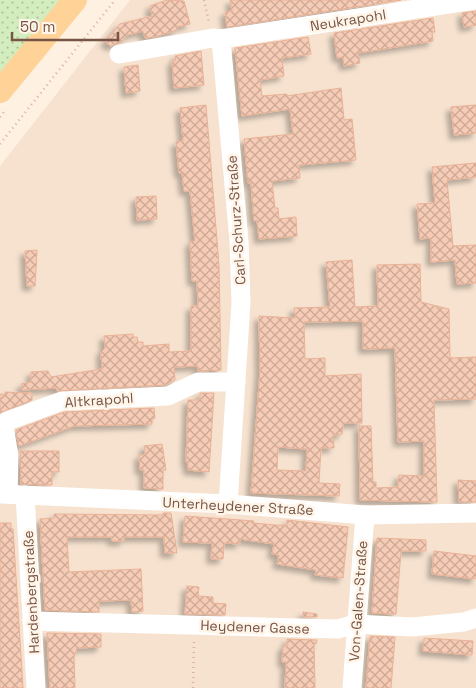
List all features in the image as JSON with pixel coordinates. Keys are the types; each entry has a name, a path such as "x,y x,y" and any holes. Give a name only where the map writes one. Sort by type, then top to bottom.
{"main road":[{"path":"0,91 75,0"}],"street":[{"name":"Neukrapohl","path":"217,39 475,0"},
{"path":"119,54 217,39"},
{"name":"Carl-Schurz-Straße","path":"217,39 239,241 241,303 228,504"},
{"name":"Altkrapohl","path":"11,495 10,456 4,426 8,421 62,401 168,396 198,382 236,382"},
{"name":"Unterheydener Straße","path":"11,495 228,504 365,515 476,513"},
{"name":"Hardenbergstraße","path":"11,495 32,621 36,688"},
{"name":"Von-Galen-Straße","path":"352,688 365,515"},
{"name":"Heydener Gasse","path":"32,621 194,624 338,630 356,624 412,627 464,622 476,618"}],"path":[{"path":"0,144 115,0"},
{"path":"204,0 217,39"},
{"path":"193,688 194,624"}],"shaded area":[{"path":"130,0 476,0 476,688 0,688 0,166"}],"green space":[{"path":"0,0 67,0 0,89"}],"building":[{"path":"167,0 184,1 190,24 176,27 177,30 154,37 145,38 143,31 127,35 121,42 111,46 105,42 120,24 152,16 150,6"},
{"path":"230,0 401,0 227,27 225,12 232,11"},
{"path":"476,11 476,25 464,27 462,13"},
{"path":"433,18 435,32 432,32 433,41 358,53 360,63 344,66 343,57 337,58 334,33"},
{"path":"308,37 311,54 282,58 284,76 260,80 262,96 287,94 287,96 341,88 344,120 352,119 356,160 299,165 300,178 272,181 275,208 278,208 279,219 296,217 297,236 259,239 257,220 254,221 251,183 248,183 244,139 293,134 290,109 242,116 235,48"},
{"path":"201,51 204,85 174,88 172,61 176,61 175,56"},
{"path":"138,65 140,91 126,93 124,67"},
{"path":"206,105 219,265 221,370 198,371 198,366 174,367 175,380 165,385 57,391 56,388 22,390 21,384 31,382 31,372 48,371 51,377 102,369 101,352 105,348 104,336 133,334 133,337 137,337 138,342 143,342 143,346 169,344 169,352 191,351 191,306 198,306 197,281 192,281 190,242 195,241 190,191 184,191 182,173 179,173 176,142 183,141 180,108"},
{"path":"476,105 476,133 454,135 451,107"},
{"path":"476,163 476,177 447,180 453,246 476,245 476,283 457,284 455,260 431,262 431,238 420,239 417,204 435,203 432,167"},
{"path":"156,196 157,219 137,220 136,197"},
{"path":"37,250 35,286 27,286 25,251"},
{"path":"352,260 355,307 378,306 377,265 420,264 421,302 449,309 450,358 476,357 476,399 434,400 437,502 360,500 359,426 371,426 373,482 376,482 376,488 398,487 399,475 424,476 424,441 398,442 395,348 363,349 363,321 304,322 305,359 325,358 325,376 361,374 362,423 343,423 342,434 333,435 334,448 321,448 319,483 340,484 339,496 251,493 260,371 259,316 295,318 294,308 330,307 326,262","holes":["278,447 307,449 306,471 277,470"]},
{"path":"5,392 32,393 32,400 0,413 0,394 5,395"},
{"path":"200,393 214,393 209,472 188,470 188,462 186,462 188,400 200,400"},
{"path":"154,408 155,418 152,419 152,424 74,426 19,446 18,443 16,430 64,412"},
{"path":"162,444 166,470 163,470 163,489 144,488 144,470 140,470 139,455 145,455 144,446"},
{"path":"20,451 59,451 59,472 52,472 52,485 21,484"},
{"path":"458,480 476,481 476,502 459,502"},
{"path":"163,513 171,513 177,553 165,553 164,537 124,537 124,541 112,541 112,537 67,537 69,572 141,569 143,611 132,612 131,600 99,601 99,612 45,610 40,519 54,518 54,514 163,515"},
{"path":"185,516 254,521 253,523 287,526 287,520 348,527 343,578 315,575 316,570 277,564 279,555 272,554 274,544 240,539 240,544 224,543 223,559 211,559 212,543 183,542"},
{"path":"0,523 11,523 11,529 13,529 23,688 0,688"},
{"path":"377,538 426,540 426,551 401,551 396,614 372,613"},
{"path":"434,551 476,556 476,579 432,574"},
{"path":"187,586 199,587 198,596 213,597 213,603 226,604 225,615 185,614"},
{"path":"303,612 317,614 317,617 303,617"},
{"path":"47,633 101,634 101,647 77,648 74,657 75,688 50,688"},
{"path":"370,636 395,637 391,688 366,688"},
{"path":"424,638 473,641 472,655 423,651"},
{"path":"287,639 317,640 316,644 314,644 315,688 285,688 286,662 282,662 283,646 287,646"}]}
